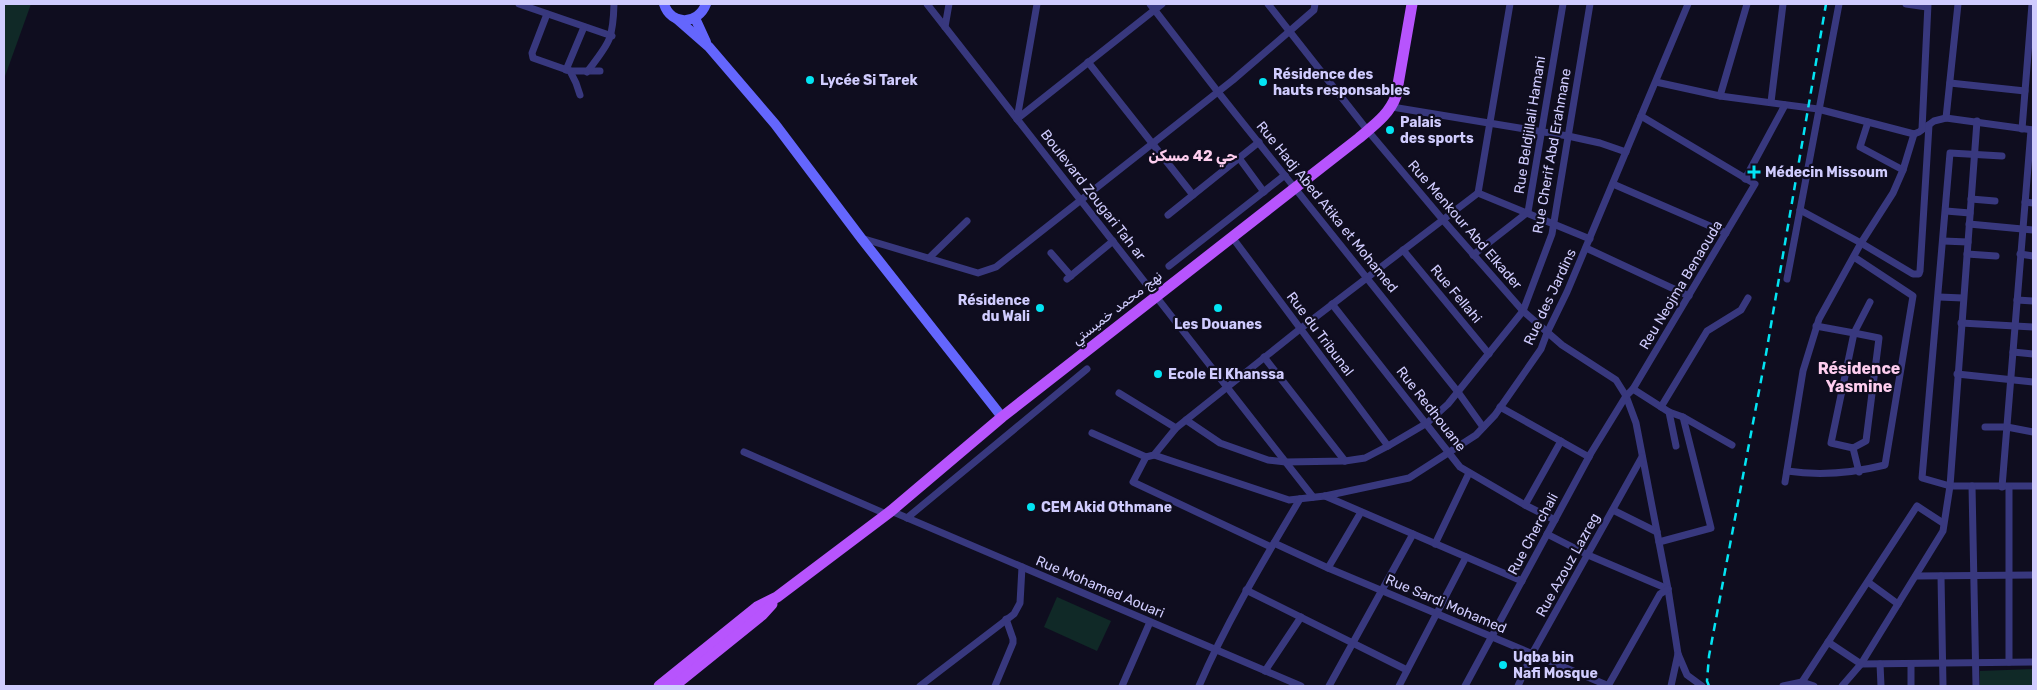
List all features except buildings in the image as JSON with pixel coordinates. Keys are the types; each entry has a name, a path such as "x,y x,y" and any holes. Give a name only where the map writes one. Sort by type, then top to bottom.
{"main road":[{"name":"نهج محمد خميستي","path":"777,597 888,513 1002,417 1368,131 1392,107 1396,96 1412,4"},
{"path":"660,686 758,607 777,597"},
{"path":"674,686 762,614 777,597"}],"street":[{"path":"519,4 536,7 547,14 612,36"},
{"path":"587,72 612,36 614,4"},
{"path":"664,4 667,11 709,47 776,124 861,238 1002,417"},
{"path":"677,19 695,18 702,12 706,4"},
{"name":"Boulevard Zougari Tah ar","path":"927,4 1313,497"},
{"path":"935,13 936,4"},
{"path":"945,26 949,4"},
{"path":"1017,119 1037,4"},
{"path":"1017,119 1153,7 1162,4"},
{"name":"Rue Menkour Abd Elkader","path":"1268,4 1368,131 1523,311 1547,334 1616,380 1626,396 1636,423 1668,589 1678,654"},
{"path":"861,238 978,273 996,267 1218,92 1290,32 1314,10 1315,4"},
{"path":"1092,433 1146,457 1154,455 1176,428 1264,357 1478,194 1510,4"},
{"name":"Rue Beldjillali Hamani","path":"1473,254 1528,212 1563,4"},
{"name":"Rue Cherif Abd Erahmane","path":"1186,420 1220,443 1268,460 1286,462 1345,461 1365,458 1388,446 1427,423 1448,404 1523,311 1552,234 1590,4"},
{"name":"Rue des Jardins","path":"1154,455 1289,500 1326,496 1409,478 1476,435 1500,407 1541,349 1590,239 1688,4"},
{"path":"1720,96 1747,4"},
{"path":"1771,102 1783,4"},
{"path":"1787,279 1839,4"},
{"path":"1800,210 1913,274 1916,275 1920,272 1928,5 1906,4"},
{"path":"1946,118 1958,4"},
{"path":"2022,129 2025,91 2030,64 2032,4"},
{"name":"Rue Hadj Abed Atika et Mohamed","path":"1153,7 1284,175 1368,277 1483,427"},
{"path":"547,14 532,56 536,60 568,70 600,71"},
{"path":"695,18 709,47"},
{"path":"568,70 584,28"},
{"path":"1088,62 1151,145 1193,195"},
{"path":"568,70 576,82 580,95"},
{"path":"1656,82 1720,96 1818,109 1914,134"},
{"path":"1950,82 2025,91"},
{"path":"1642,116 1745,178 1785,105"},
{"path":"1392,107 1542,131 1600,143 1626,152"},
{"path":"1785,482 1803,371 1818,319 1861,243 1893,193 1903,170 1914,134 1946,118 2032,130 2031,161 2022,229 2007,427 2005,487 2009,576 2009,662"},
{"path":"1842,686 1861,664 1943,531 1950,486 1977,121"},
{"path":"1868,122 1860,147 1903,170"},
{"path":"1168,215 1259,142"},
{"path":"2002,156 1950,153 1922,478 1950,486 2033,486"},
{"path":"1239,158 1264,192"},
{"path":"1169,266 1284,175"},
{"name":"Reu Neojma Benaouda","path":"1626,396 1633,389 1755,184 1745,178"},
{"path":"1613,184 1704,222 1726,234"},
{"path":"1478,194 1528,212 1590,239"},
{"path":"1971,199 1995,201"},
{"path":"2025,202 2033,203"},
{"path":"1946,211 1970,213"},
{"path":"929,258 967,221"},
{"path":"1969,224 2033,230"},
{"name":"Rue du Tribunal","path":"1232,237 1388,446"},
{"path":"1051,253 1069,277 1113,241"},
{"path":"1943,241 1968,242"},
{"path":"1586,248 1689,296"},
{"name":"Rue Fellahi","path":"1403,250 1489,354"},
{"path":"1967,254 1996,256"},
{"path":"2020,254 2033,256"},
{"path":"1787,471 1808,474 1858,472 1885,465 1913,296 1854,257"},
{"path":"1939,297 1963,298"},
{"path":"1661,407 1707,331 1741,310 1748,298"},
{"path":"2017,300 2033,301"},
{"path":"1816,326 1854,333 1879,338 1866,441 1853,448 1831,443 1854,333 1870,302"},
{"name":"Rue Redhouane","path":"1332,304 1460,467 1525,505 1555,520"},
{"path":"1961,323 2033,327"},
{"path":"2012,352 2033,354"},
{"path":"1264,357 1345,461"},
{"path":"906,518 1087,369"},
{"path":"1957,374 2033,382"},
{"path":"1633,389 1669,412 1683,417 1732,445"},
{"path":"1119,393 1176,428"},
{"name":"Rue Cherchali","path":"1465,686 1589,457 1626,396"},
{"path":"1500,407 1589,457"},
{"path":"1669,412 1676,446"},
{"path":"1659,542 1711,528 1683,417"},
{"path":"1985,427 2007,427 2033,432"},
{"path":"1525,505 1561,441"},
{"path":"1853,448 1858,472"},
{"name":"Rue Mohamed Aouari","path":"744,452 888,513 906,518 1296,685"},
{"name":"Rue Sardi Mohamed","path":"1146,457 1133,482 1273,545 1609,686"},
{"name":"Rue Azouz Lazreg","path":"1518,686 1532,654 1642,457"},
{"path":"1435,544 1469,473"},
{"path":"1972,486 1976,686"},
{"path":"1326,496 1522,581"},
{"path":"1199,686 1246,590 1300,499"},
{"path":"1802,682 1917,506 1943,523"},
{"path":"1613,510 1657,532"},
{"path":"1328,568 1361,512"},
{"path":"1329,686 1413,534"},
{"path":"1547,534 1588,555 1668,589"},
{"path":"1398,686 1466,557"},
{"path":"921,686 1014,614 1020,603 1022,567"},
{"path":"1916,576 2033,575"},
{"path":"1940,576 1943,686"},
{"path":"1868,582 1898,604"},
{"path":"1609,686 1660,594 1668,589"},
{"path":"1246,590 1407,670"},
{"path":"1265,671 1301,617"},
{"path":"995,686 1013,643 1006,619"},
{"path":"1122,686 1150,622"},
{"path":"1828,642 1861,664 2033,662"},
{"path":"1671,686 1678,654"},
{"path":"1678,654 1687,675 1702,686"},
{"path":"1880,664 1881,686"},
{"path":"1911,664 1911,686"},
{"path":"1783,686 1802,682 1814,686"}],"green space":[{"path":"4,4 31,4 4,79"},
{"path":"1057,597 1111,621 1097,651 1044,627"},
{"path":"2033,669 2033,686 1980,686 1980,671"}],"railway":[{"path":"1709,686 1707,681 1709,656 1766,354 1826,4"}],"place":[{"name":"Lycée Si Tarek","path":"810,80"},
{"name":"Résidence des hauts responsables","path":"1263,82"},
{"name":"Palais des sports","path":"1390,130"},
{"name":"Médecin Missoum","path":"1754,172"},
{"name":"Résidence du Wali","path":"1040,308"},
{"name":"Les Douanes","path":"1218,308"},
{"name":"Ecole El Khanssa","path":"1158,374"},
{"name":"CEM Akid Othmane","path":"1031,507"},
{"name":"Uqba bin Nafi Mosque","path":"1503,665"}],"district":[{"name":"حي 42 مسكن","path":"1193,156"},
{"name":"Résidence Yasmine","path":"1859,377"}]}
